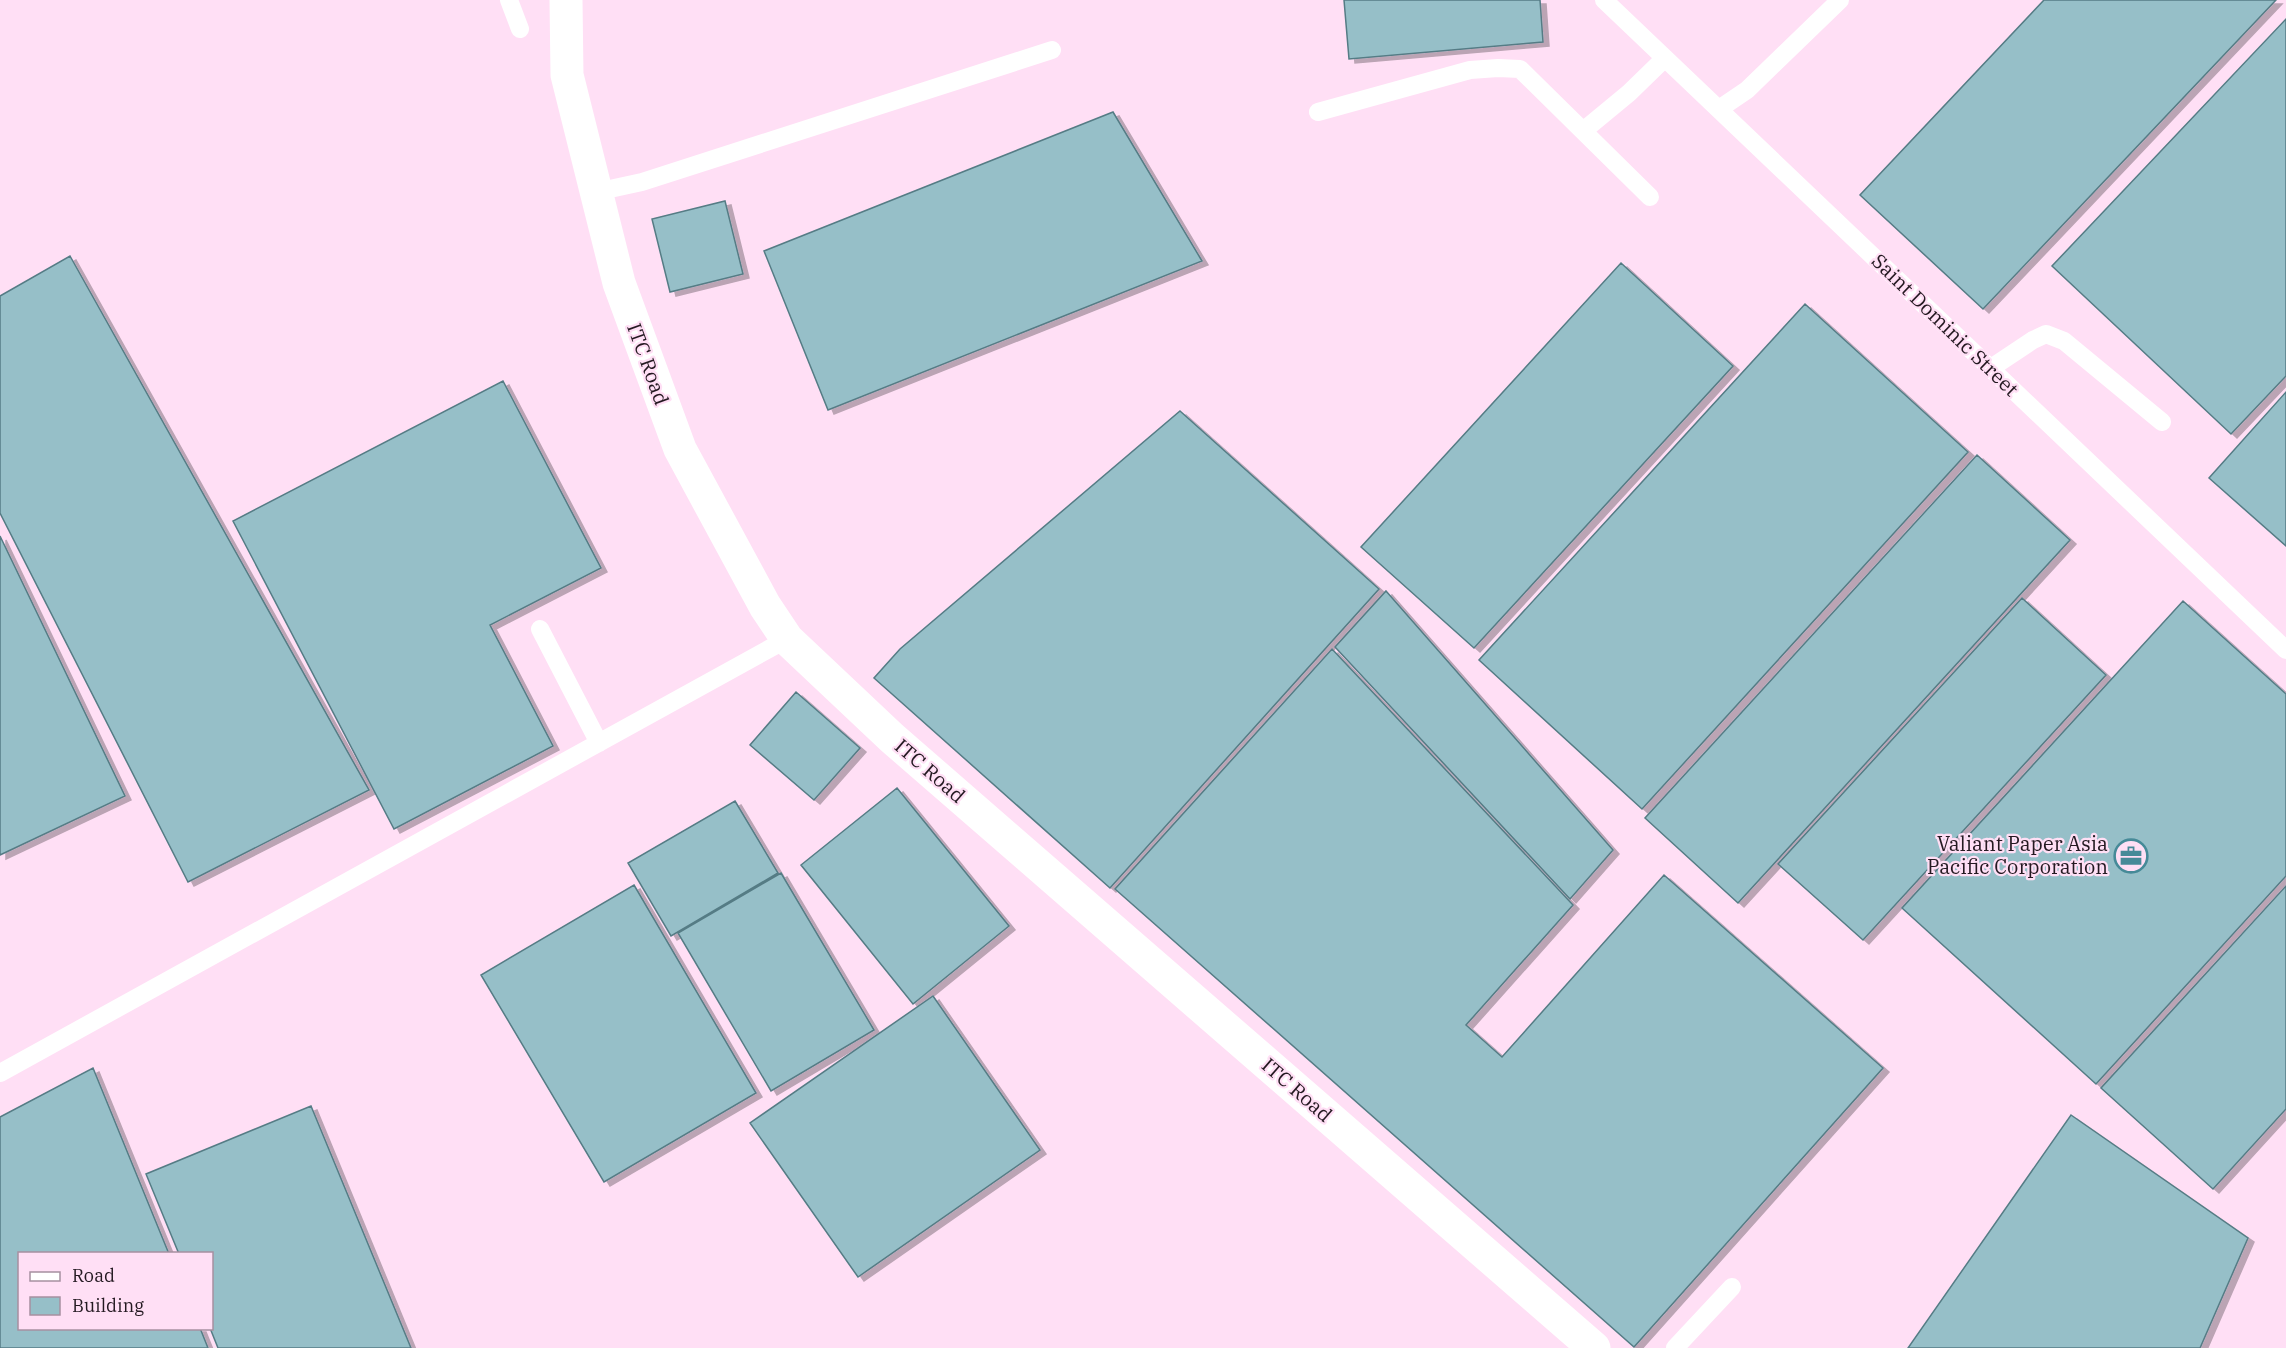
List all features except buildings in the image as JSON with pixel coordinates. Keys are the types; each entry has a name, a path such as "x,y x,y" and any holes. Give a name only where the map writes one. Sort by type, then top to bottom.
{"street":[{"name":"ITC Road","path":"566,0 567,75 619,283 680,449 765,606 787,639 892,738 1594,1348"}],"lane":[{"path":"510,0 520,29"},
{"name":"Saint Dominic Street","path":"1604,0 2286,650"},
{"path":"1719,109 1747,90 1840,0"},
{"path":"596,192 642,182 1052,50"},
{"path":"1583,131 1629,93 1665,58"},
{"path":"1318,111 1470,70 1520,69 1650,197"},
{"path":"1991,368 2046,334 2064,341 2162,422"},
{"path":"540,629 599,743"},
{"path":"0,1073 787,639"},
{"path":"1675,1348 1732,1287"}],"place":[{"name":"Valiant Paper Asia Pacific Corporation","path":"2131,856"}]}
